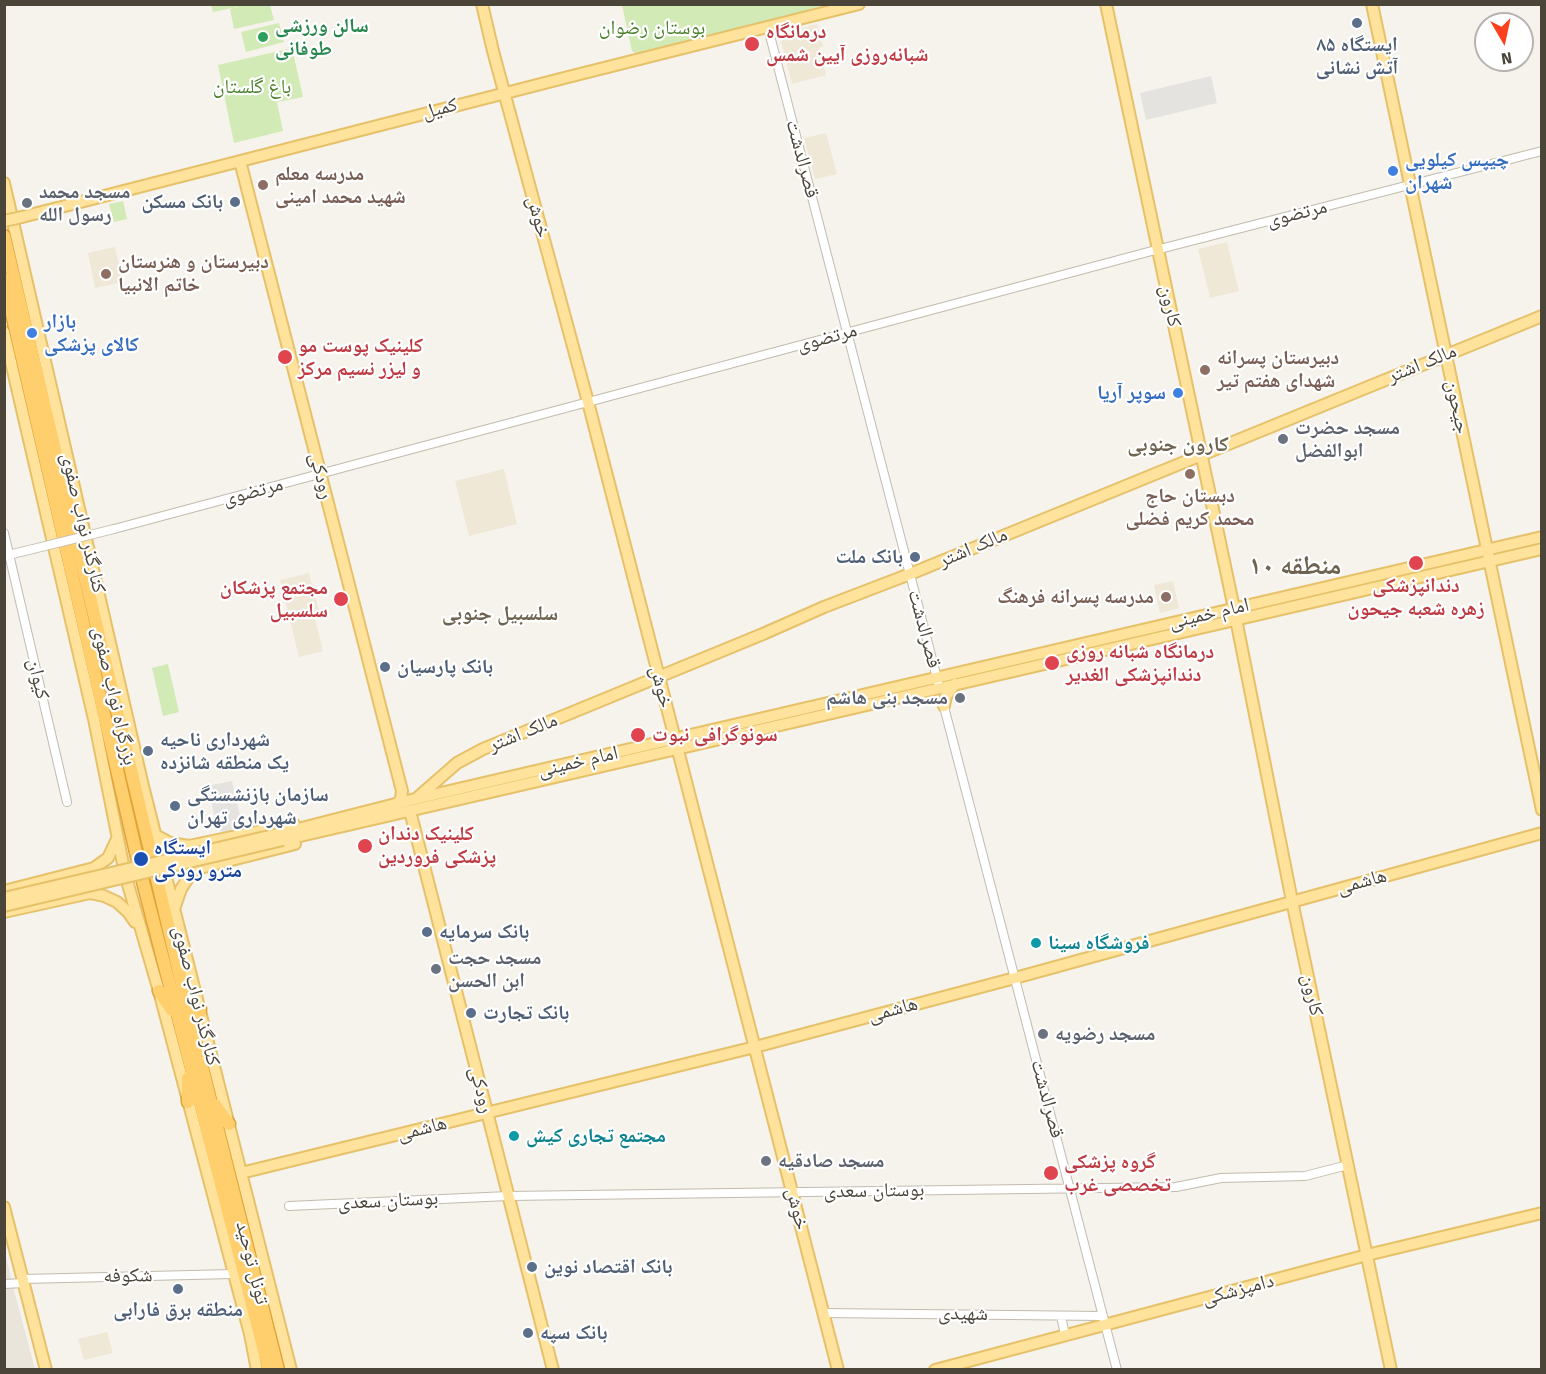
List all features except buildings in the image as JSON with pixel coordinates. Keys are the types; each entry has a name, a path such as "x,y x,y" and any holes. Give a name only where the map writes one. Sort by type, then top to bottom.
{"highway":[{"name":"بزرگراه نواب صفوی","path":"4,236 210,1098 220,1159"},
{"name":"بزرگراه نواب صفوی","path":"4,279 140,870 187,1055 220,1159"},
{"path":"159,991 178,1019"},
{"path":"195,1039 200,1010"},
{"path":"187,1055 188,1102"},
{"path":"210,1098 229,1124"},
{"name":"تونل توحید","path":"220,1159 269,1370"},
{"name":"تونل توحید","path":"220,1159 278,1370"}],"main road":[{"name":"خوش","path":"482,4 588,402 838,1370"},
{"name":"کمیل","path":"4,221 858,4"},
{"name":"کارون","path":"1106,4 1391,1370"},
{"name":"جیحون","path":"1371,4 1542,810"},
{"name":"رودکی","path":"240,161 402,790 402,797 396,805"},
{"name":"کنارگذر نواب صفوی","path":"4,183 155,835 285,1345"},
{"name":"مالک اشتر","path":"415,800 451,768 477,752 824,607 1542,316"},
{"name":"کنارگذر نواب صفوی","path":"4,332 89,696 125,874 159,991 250,1334"},
{"name":"امام خمینی","path":"1517,549 1542,537"},
{"name":"امام خمینی","path":"326,826 410,811 561,771 1488,555 1517,549 1542,549"},
{"name":"امام خمینی","path":"938,683 955,684 1235,614"},
{"path":"944,706 946,696 955,684"},
{"name":"امام خمینی","path":"282,837 415,800 561,771"},
{"name":"رودکی","path":"410,811 553,1370"},
{"path":"155,835 170,843 189,846 290,824 326,826"},
{"path":"189,846 181,852 180,861 187,868 194,869 293,844 326,826"},
{"name":"هاشمی","path":"241,1173 755,1047 1016,978 1542,833"},
{"path":"4,898 282,837"},
{"path":"4,906 282,837"},
{"path":"4,891 97,867 111,853 117,839"},
{"path":"174,909 181,888 194,869"},
{"path":"4,912 90,892 98,887 98,879 92,872 85,871"},
{"path":"90,892 117,902 128,912 142,933"},
{"path":"4,1208 46,1370"},
{"name":"دامپزشکی","path":"935,1370 1065,1335 1104,1320 1542,1213"},
{"path":"250,1334 257,1370"},
{"path":"250,1334 263,1370"},
{"path":"285,1345 285,1370"},
{"path":"285,1345 291,1370"}],"street":[{"name":"قصرالدشت","path":"768,27 1117,1370"},
{"name":"مرتضوی","path":"7,556 114,530 1158,249 1542,151"},
{"name":"کیوان","path":"4,533 7,556 67,802"},
{"name":"بوستان سعدی","path":"289,1206 508,1196 1176,1187 1221,1178 1305,1176 1348,1165"},
{"name":"شکوفه","path":"4,1284 23,1281 233,1274"},
{"name":"شهیدی","path":"823,1313 1062,1316 1104,1320"},
{"path":"1062,1316 1065,1335"}],"shaded area":[{"path":"817,24 823,47 819,48 826,75 792,84 779,34"},
{"path":"1211,76 1217,103 1146,120 1140,93"},
{"path":"826,133 837,174 815,179 804,138"},
{"path":"1227,242 1239,291 1210,298 1198,249"},
{"path":"115,247 123,282 95,288 88,253"},
{"path":"504,469 517,524 469,536 455,481"},
{"path":"309,573 319,612 314,614 323,651 299,657 280,580"},
{"name":"مدرسه پسرانه فرهنگ","path":"1173,581 1179,608 1160,613 1154,585"},
{"path":"232,781 243,829 224,834 218,829 207,786"},
{"path":"4,1248 14,1290 35,1369 5,1369"},
{"path":"107,1332 113,1353 84,1360 78,1339"}],"green space":[{"path":"211,5 270,5 274,20 234,29 230,9 243,6 213,12"},
{"name":"بوستان رضوان","path":"622,5 826,5 638,55 632,51"},
{"name":"سالن ورزشی طوفانی","path":"279,23 284,42 246,52 241,32"},
{"name":"باغ گلستان","path":"292,48 303,97 277,102 283,131 234,143 218,65"},
{"path":"123,201 127,219 114,222 109,204"},
{"path":"168,664 179,712 163,716 152,668"}],"place":[{"name":"ایستگاه ۸۵ آتش نشانی","path":"1357,23"},
{"name":"سالن ورزشی طوفانی","path":"263,37"},
{"name":"درمانگاه شبانه‌روزی آیین شمس","path":"752,44"},
{"name":"چیپس کیلویی شهران","path":"1393,171"},
{"name":"مدرسه معلم شهید محمد امینی","path":"263,185"},
{"name":"بانک مسکن","path":"235,202"},
{"name":"مسجد محمد رسول الله","path":"27,203"},
{"name":"دبیرستان و هنرستان خاتم الانبیا","path":"106,274"},
{"name":"بازار کالای پزشکی","path":"32,333"},
{"name":"کلینیک پوست مو و لیزر نسیم مرکز","path":"285,357"},
{"name":"دبیرستان پسرانه شهدای هفتم تیر","path":"1205,370"},
{"name":"سوپر آریا","path":"1178,393"},
{"name":"مسجد حضرت ابوالفضل","path":"1283,439"},
{"name":"دبستان حاج محمد کریم فضلی","path":"1190,474"},
{"name":"بانک ملت","path":"915,557"},
{"name":"دندانپزشکی زهره شعبه جیحون","path":"1416,563"},
{"name":"مدرسه پسرانه فرهنگ","path":"1166,597"},
{"name":"مجتمع پزشکان سلسبیل","path":"341,599"},
{"name":"درمانگاه شبانه روزی دندانپزشکی الغدیر","path":"1052,663"},
{"name":"بانک پارسیان","path":"385,667"},
{"name":"مسجد بنی هاشم","path":"960,698"},
{"name":"سونوگرافی نبوت","path":"638,735"},
{"name":"شهرداری ناحیه یک منطقه شانزده","path":"148,751"},
{"name":"سازمان بازنشستگی شهرداری تهران","path":"175,806"},
{"name":"کلینیک دندان پزشکی فروردین","path":"365,846"},
{"name":"ایستگاه مترو رودکی","path":"141,859"},
{"name":"بانک سرمایه","path":"427,932"},
{"name":"فروشگاه سینا","path":"1036,943"},
{"name":"مسجد حجت ابن الحسن","path":"436,969"},
{"name":"بانک تجارت","path":"471,1013"},
{"name":"مسجد رضویه","path":"1043,1034"},
{"name":"مجتمع تجاری کیش","path":"514,1136"},
{"name":"مسجد صادقیه","path":"766,1161"},
{"name":"گروه پزشکی تخصصی غرب","path":"1051,1173"},
{"name":"بانک اقتصاد نوین","path":"532,1267"},
{"name":"منطقه برق فارابی","path":"178,1289"},
{"name":"بانک سپه","path":"528,1333"}],"district":[{"name":"کارون جنوبی","path":"1178,445"},
{"name":"منطقه ۱۰","path":"1295,567"},
{"name":"سلسبیل جنوبی","path":"500,614"}]}
